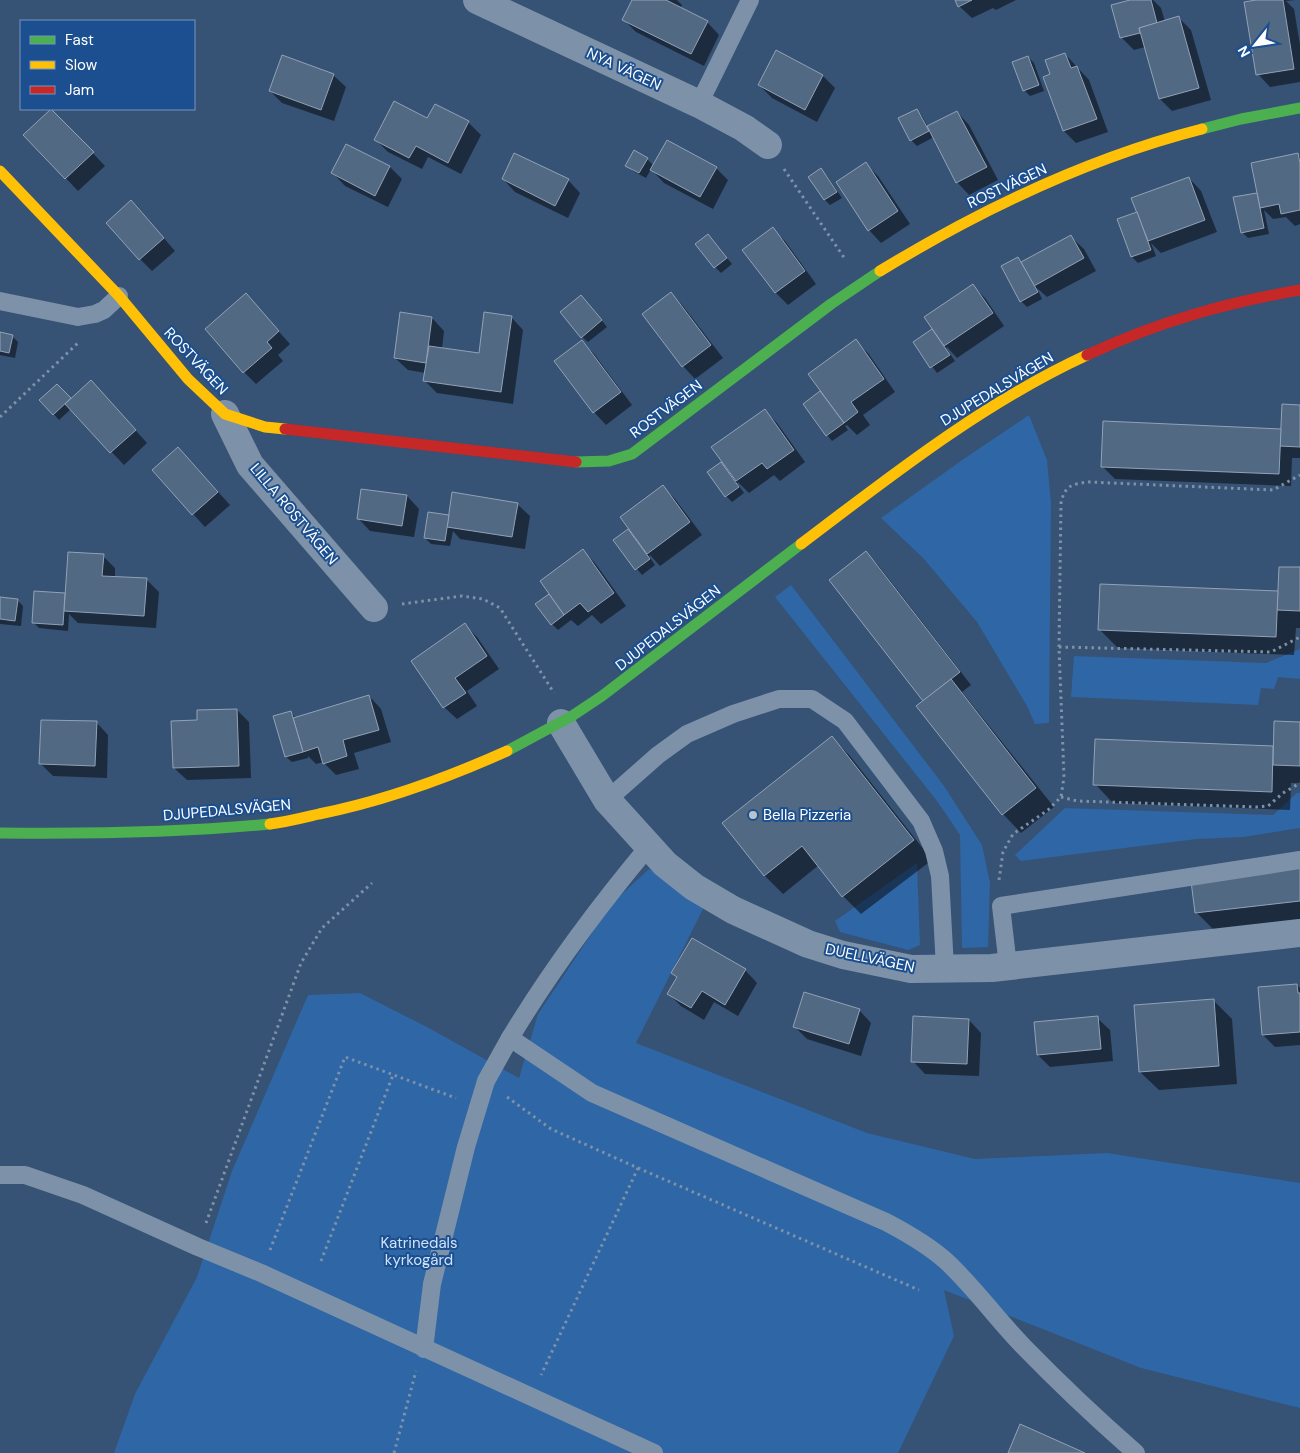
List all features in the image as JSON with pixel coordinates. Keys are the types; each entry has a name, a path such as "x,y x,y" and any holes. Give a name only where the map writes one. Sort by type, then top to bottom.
{"street":[{"name":"NYA VÄGEN","path":"477,0 699,104 744,128 768,146"},
{"name":"ROSTVÄGEN","path":"0,171 119,296 188,379 225,414 265,427 581,463 609,461 632,454 861,283 949,231 1003,202 1126,150 1197,129 1255,115 1300,108"},
{"name":"DJUPEDALSVÄGEN","path":"0,833 89,834 175,831 280,823 364,804 429,784 504,751 587,708 812,535 931,447 1018,391 1087,354 1158,325 1198,312 1256,297 1300,290"},
{"name":"LILLA ROSTVÄGEN","path":"225,414 250,465 374,608"},
{"name":"DUELLVÄGEN","path":"561,723 607,800 665,864 694,886 733,910 808,944 843,955 911,969 1008,966 1300,933"}],"lane":[{"path":"699,104 750,0"},
{"path":"0,301 78,317 95,314 104,310 119,296"},
{"path":"607,800 658,755 687,734 733,714 779,699 812,699 845,721 921,821 934,851 940,876 945,968"},
{"path":"424,1349 432,1284 466,1148 486,1081 510,1038 547,982 610,893 649,846"},
{"path":"1008,966 1001,906 1300,860"},
{"path":"510,1038 592,1093 886,1222 919,1240 946,1260 1021,1344 1136,1453"},
{"path":"0,1175 25,1175 84,1195 198,1247 261,1273 654,1453"}],"path":[{"path":"768,146 861,283"},
{"path":"0,417 102,320 104,310"},
{"path":"1001,906 999,875 1003,852 1013,834 1048,810 1061,797 1064,778 1059,647 1061,503 1063,494 1068,487 1075,483 1089,482 1273,490 1300,475"},
{"path":"374,608 462,596 483,599 500,608 556,697"},
{"path":"1059,647 1271,652 1300,637"},
{"path":"1061,797 1077,801 1268,806 1283,793 1300,783"},
{"path":"198,1247 301,963 322,928 372,883"},
{"path":"261,1273 345,1057 478,1106"},
{"path":"321,1261 393,1075"},
{"path":"486,1081 551,1129 919,1290"},
{"path":"531,1396 638,1168"},
{"path":"394,1453 412,1382 424,1349"}],"green space":[{"path":"1029,415 1047,460 1051,503 1049,723 1035,724 1027,706 977,622 924,559 881,518"},
{"path":"791,585 944,786 982,845 990,883 988,947 962,948 960,835 937,801 775,597"},
{"path":"1300,649 1300,679 1278,677 1274,689 1261,688 1258,705 1071,697 1074,656 1266,663"},
{"path":"1297,793 1300,793 1300,828 1243,837 1197,839 1021,861 1015,855 1065,808 1273,815"},
{"path":"917,863 920,945 908,950 840,932 835,921"},
{"name":"Katrinedals kyrkogård","path":"649,869 712,891 636,1043 867,1133 975,1159 1107,1153 1300,1183 1300,1408 1141,1368 944,1290 954,1336 898,1453 114,1453 135,1394 197,1277 232,1171 308,995 360,993 427,1027 519,1078 538,1014 612,903"}],"building":[{"path":"632,0 666,0 708,21 691,54 622,20"},
{"path":"955,0 972,0 958,7"},
{"path":"1130,0 1151,0 1157,23 1139,28 1140,33 1120,38 1111,5"},
{"path":"1283,0 1294,69 1256,75 1244,2"},
{"path":"1179,16 1199,88 1159,99 1139,28"},
{"path":"776,50 823,75 805,110 758,85"},
{"path":"1065,53 1071,68 1077,66 1097,119 1063,131 1043,77 1050,74 1045,60"},
{"path":"282,55 334,74 321,110 269,91"},
{"path":"1028,56 1039,85 1023,91 1012,62"},
{"path":"394,101 427,118 435,104 469,121 448,163 416,146 409,158 374,140"},
{"path":"917,109 929,131 910,141 898,118"},
{"path":"52,110 94,152 65,179 23,135"},
{"path":"957,111 987,167 956,183 927,126"},
{"path":"667,140 717,167 700,197 650,170"},
{"path":"346,144 390,166 375,196 331,173"},
{"path":"634,150 648,158 639,173 625,166"},
{"path":"514,153 569,179 555,206 502,179"},
{"path":"1298,153 1300,163 1300,210 1281,214 1279,204 1260,208 1251,163"},
{"path":"866,162 898,211 868,231 836,182"},
{"path":"821,168 837,192 824,200 808,177"},
{"path":"1189,177 1205,220 1148,241 1131,198"},
{"path":"1257,193 1264,228 1241,233 1233,197"},
{"path":"131,200 164,238 139,260 106,223"},
{"path":"1137,212 1151,250 1131,257 1117,219"},
{"path":"773,227 805,271 775,293 742,250"},
{"path":"708,234 727,258 714,268 695,244"},
{"path":"1071,235 1084,258 1034,286 1021,262"},
{"path":"1018,257 1038,292 1020,302 1001,266"},
{"path":"973,284 993,313 944,346 924,317"},
{"path":"671,292 711,345 682,367 642,314"},
{"path":"246,293 279,331 267,342 272,348 243,373 205,329"},
{"path":"581,295 602,320 581,338 560,312"},
{"path":"400,312 432,317 426,363 394,358"},
{"path":"484,312 512,316 501,392 423,381 429,346 479,353"},
{"path":"932,329 950,355 930,368 913,342"},
{"path":"0,332 13,335 9,353 0,351"},
{"path":"856,339 884,379 851,402 858,412 844,423 808,374"},
{"path":"582,340 621,392 593,413 554,361"},
{"path":"91,380 136,430 110,453 65,404"},
{"path":"57,384 71,398 53,415 39,400"},
{"path":"820,391 844,423 826,436 803,404"},
{"path":"1282,404 1300,405 1300,447 1280,446"},
{"path":"765,409 794,450 767,469 762,463 736,481 711,447"},
{"path":"1103,421 1281,429 1279,474 1101,467"},
{"path":"178,447 218,492 192,515 152,470"},
{"path":"721,462 739,487 725,497 707,472"},
{"path":"663,485 690,522 647,554 620,517"},
{"path":"361,489 407,495 402,526 357,519"},
{"path":"452,492 518,503 512,537 447,527"},
{"path":"428,512 449,515 445,541 424,538"},
{"path":"628,529 650,559 635,570 613,540"},
{"path":"583,549 614,593 588,612 580,603 564,615 540,581"},
{"path":"866,551 960,672 923,701 829,580"},
{"path":"68,552 104,554 102,576 147,578 144,616 64,611"},
{"path":"1279,567 1300,567 1300,611 1277,610"},
{"path":"1100,584 1278,591 1276,637 1098,630"},
{"path":"34,591 65,593 63,625 32,623"},
{"path":"549,594 564,615 551,625 535,604"},
{"path":"0,597 18,599 15,621 0,619"},
{"path":"465,623 487,656 455,678 466,693 443,708 411,661"},
{"path":"951,679 1036,788 1002,815 916,706"},
{"path":"369,695 379,730 343,740 347,756 323,764 318,747 303,752 293,718"},
{"path":"237,709 239,766 173,768 171,721 197,720 197,710"},
{"path":"291,711 303,752 285,757 273,716"},
{"path":"41,720 97,721 95,766 39,764"},
{"path":"1274,721 1300,722 1300,766 1273,765"},
{"path":"832,736 914,840 842,897 802,846 764,876 722,823"},
{"path":"1095,739 1273,746 1272,792 1093,785"},
{"path":"1300,868 1300,901 1195,913 1191,881"},
{"path":"692,938 746,969 725,1005 702,991 691,1008 667,994 677,977 671,973"},
{"path":"1297,984 1298,993 1300,993 1300,1032 1262,1035 1258,987"},
{"path":"804,992 860,1009 849,1044 793,1027"},
{"path":"1214,999 1219,1066 1139,1072 1134,1005"},
{"path":"913,1016 969,1019 967,1064 911,1062"},
{"path":"1098,1016 1101,1049 1037,1055 1034,1022"},
{"path":"1020,1424 1085,1453 1008,1453"}],"traffic: fast":[{"path":"1202,129 1241,119 1300,108"},
{"path":"576,462 609,461 632,454 831,304 880,271"},
{"path":"507,751 572,716 602,696 801,544"},
{"path":"0,833 135,832 270,824"}],"traffic: slow":[{"path":"880,271 956,227 1036,188 1118,155 1202,129"},
{"path":"0,171 119,296 188,379 225,414 265,427 285,429"},
{"path":"801,544 904,467 975,418 1011,395 1087,355"},
{"path":"270,824 343,809 391,795 438,779 507,751"}],"traffic: jam":[{"path":"1087,355 1113,343 1192,315 1245,301 1300,290"},
{"path":"285,429 576,462"}],"place":[{"name":"Bella Pizzeria","path":"753,815"}]}
